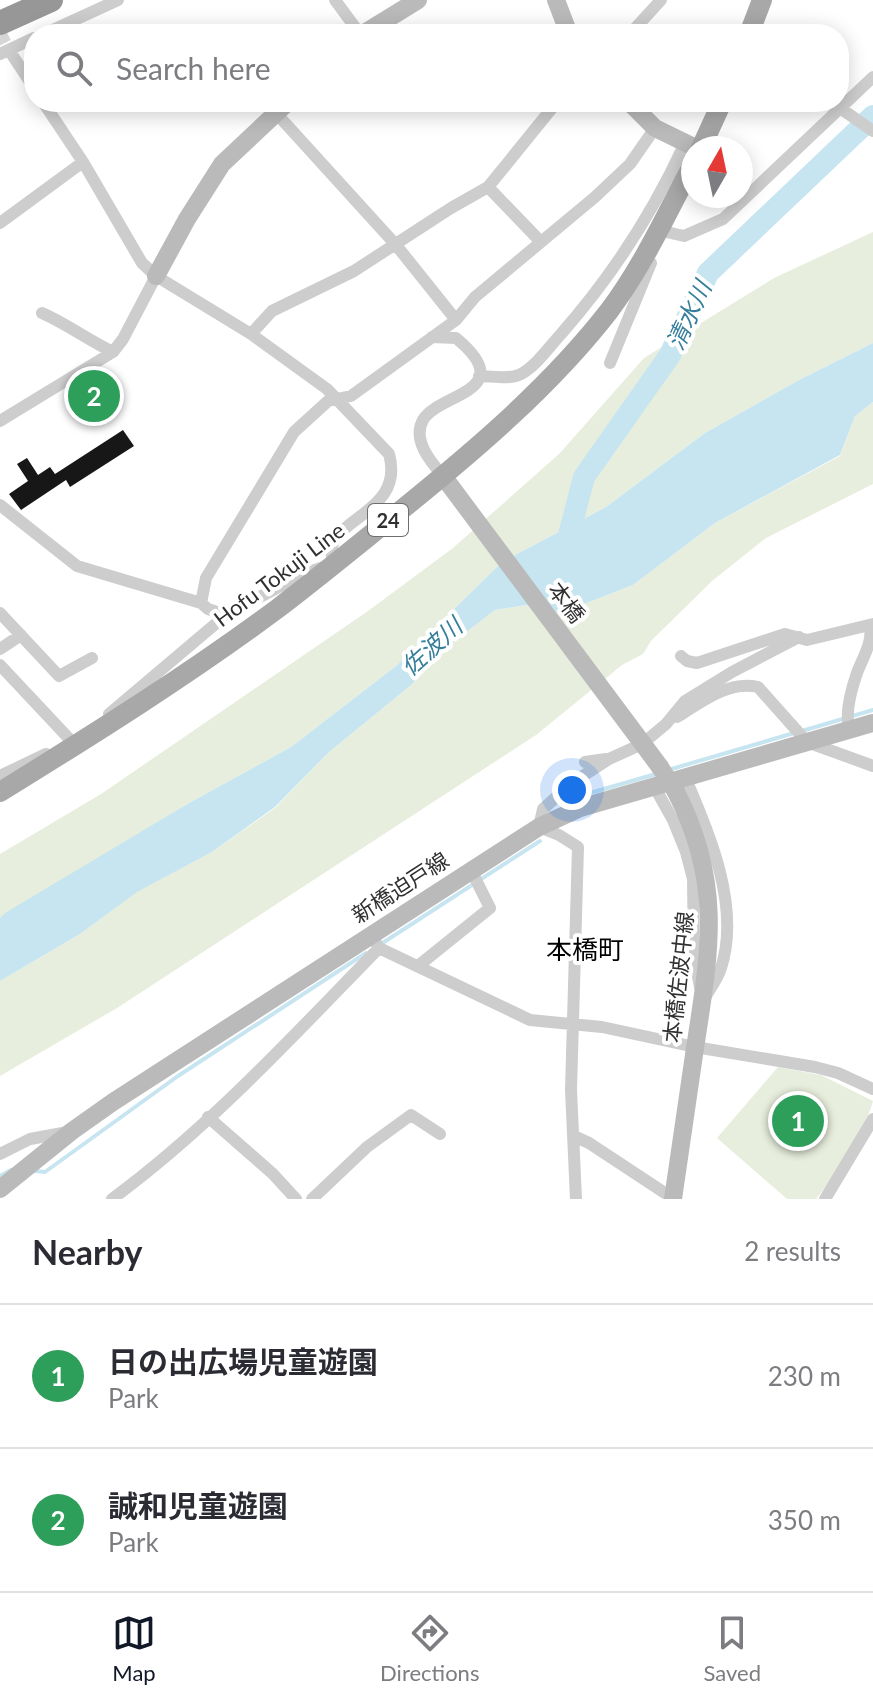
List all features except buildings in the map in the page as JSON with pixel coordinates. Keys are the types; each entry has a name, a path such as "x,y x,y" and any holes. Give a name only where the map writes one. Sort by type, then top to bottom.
{"highway":[{"path":"0,23 51,0"}],"main road":[{"path":"753,24 762,0"},
{"path":"700,136 716,112"},
{"name":"Hofu Tokuji Line","path":"0,792 72,742 230,642 334,564 443,476 516,411 580,346 611,308 663,232 681,191"}],"street":[{"path":"66,24 118,0"},
{"path":"335,0 354,24"},
{"path":"378,24 418,0"},
{"path":"556,0 565,24"},
{"path":"639,24 661,0"},
{"path":"24,43 4,52 24,76"},
{"path":"849,100 873,77"},
{"path":"0,776 72,742 226,615 305,573 334,564 329,554 334,538 384,496 392,475 389,454 340,400 251,334 156,276 142,263 50,112"},
{"path":"0,421 113,352 123,339 187,219 222,164 277,112"},
{"path":"286,112 456,320"},
{"path":"251,334 272,311 354,271 488,187 549,112"},
{"path":"639,112 655,128 681,140"},
{"path":"610,363 663,232 684,236 723,219 836,112"},
{"path":"846,112 873,131"},
{"path":"201,603 206,578 294,432 328,401 351,396 456,320 475,297 630,164 655,128"},
{"path":"0,223 83,162"},
{"path":"479,376 512,377 522,373 542,355 591,300 681,164"},
{"path":"488,187 541,242"},
{"path":"42,313 113,352"},
{"path":"432,337 456,338 478,364 479,376 474,387 429,413 422,422 420,435 423,447 443,476"},
{"name":"本橋","path":"443,476 637,737"},
{"path":"0,505 77,566 201,603 226,615"},
{"path":"0,613 59,676 92,658"},
{"path":"681,656 697,663 785,634 807,640 871,624 869,648 857,673 846,718 849,729"},
{"path":"0,649 21,635"},
{"path":"666,724 685,701 799,637"},
{"path":"0,665 72,742"},
{"path":"576,1199 571,1090 578,847 539,827 543,809 572,783 637,737 666,724 709,697 748,684 758,687 807,742 873,766"},
{"name":"新橋迫戸線","path":"0,1189 72,1131 375,941 471,870 539,827 580,808 654,786 680,784 873,723"},
{"name":"本橋佐波中線","path":"637,737 660,767 680,784 708,885 709,952 673,1199"},
{"path":"585,762 609,759"},
{"path":"654,786 673,820 693,879 694,957 703,1002"},
{"path":"418,966 490,908 471,870"},
{"path":"112,1199 161,1161 279,1050 375,941 418,966 530,1020 602,1027 695,1047 815,1067 838,1073 873,1089"},
{"path":"312,1199 367,1147 411,1115 440,1134"},
{"path":"208,1117 273,1174 296,1199"},
{"path":"825,1199 873,1119"},
{"path":"0,1154 30,1139 72,1131"},
{"path":"574,1136 673,1199"}],"green space":[{"path":"873,232 873,343 705,433 606,507 502,562 396,666 291,747 189,803 0,918 0,854 101,794 368,611 453,548 560,453 644,358 774,278"},
{"path":"873,402 873,484 766,538 712,581 651,641 643,654 622,665 536,735 117,1008 0,1076 0,981 80,934 136,892 212,852 275,808 329,752 410,686 456,640 495,610 526,605 561,613 633,585 715,523 840,456 855,416"},
{"path":"778,1067 821,1075 873,1101 849,1152 816,1199 787,1199 717,1138"}],"water":[{"name":"佐波川","path":"873,343 873,402 855,416 840,455 715,523 633,585 561,613 526,605 495,610 456,640 410,686 329,752 275,807 212,852 137,892 80,934 0,981 0,918 5,913 189,803 291,747 396,666 502,562 606,507 705,433"}],"waterway":[{"name":"清水川","path":"564,554 584,477 670,355 708,273 873,116"},
{"path":"802,731 873,710"},
{"path":"668,770 794,733"},
{"path":"590,793 656,774"},
{"path":"381,944 540,841"},
{"path":"35,1171 45,1172 178,1076 366,953"},
{"path":"0,1176 11,1170"}],"tunnel":[{"path":"0,32 9,50"}],"place":[{"name":"誠和児童遊園","path":"94,396"},
{"name":"日の出広場児童遊園","path":"798,1121"}],"district":[{"name":"本橋町","path":"585,949"}]}
